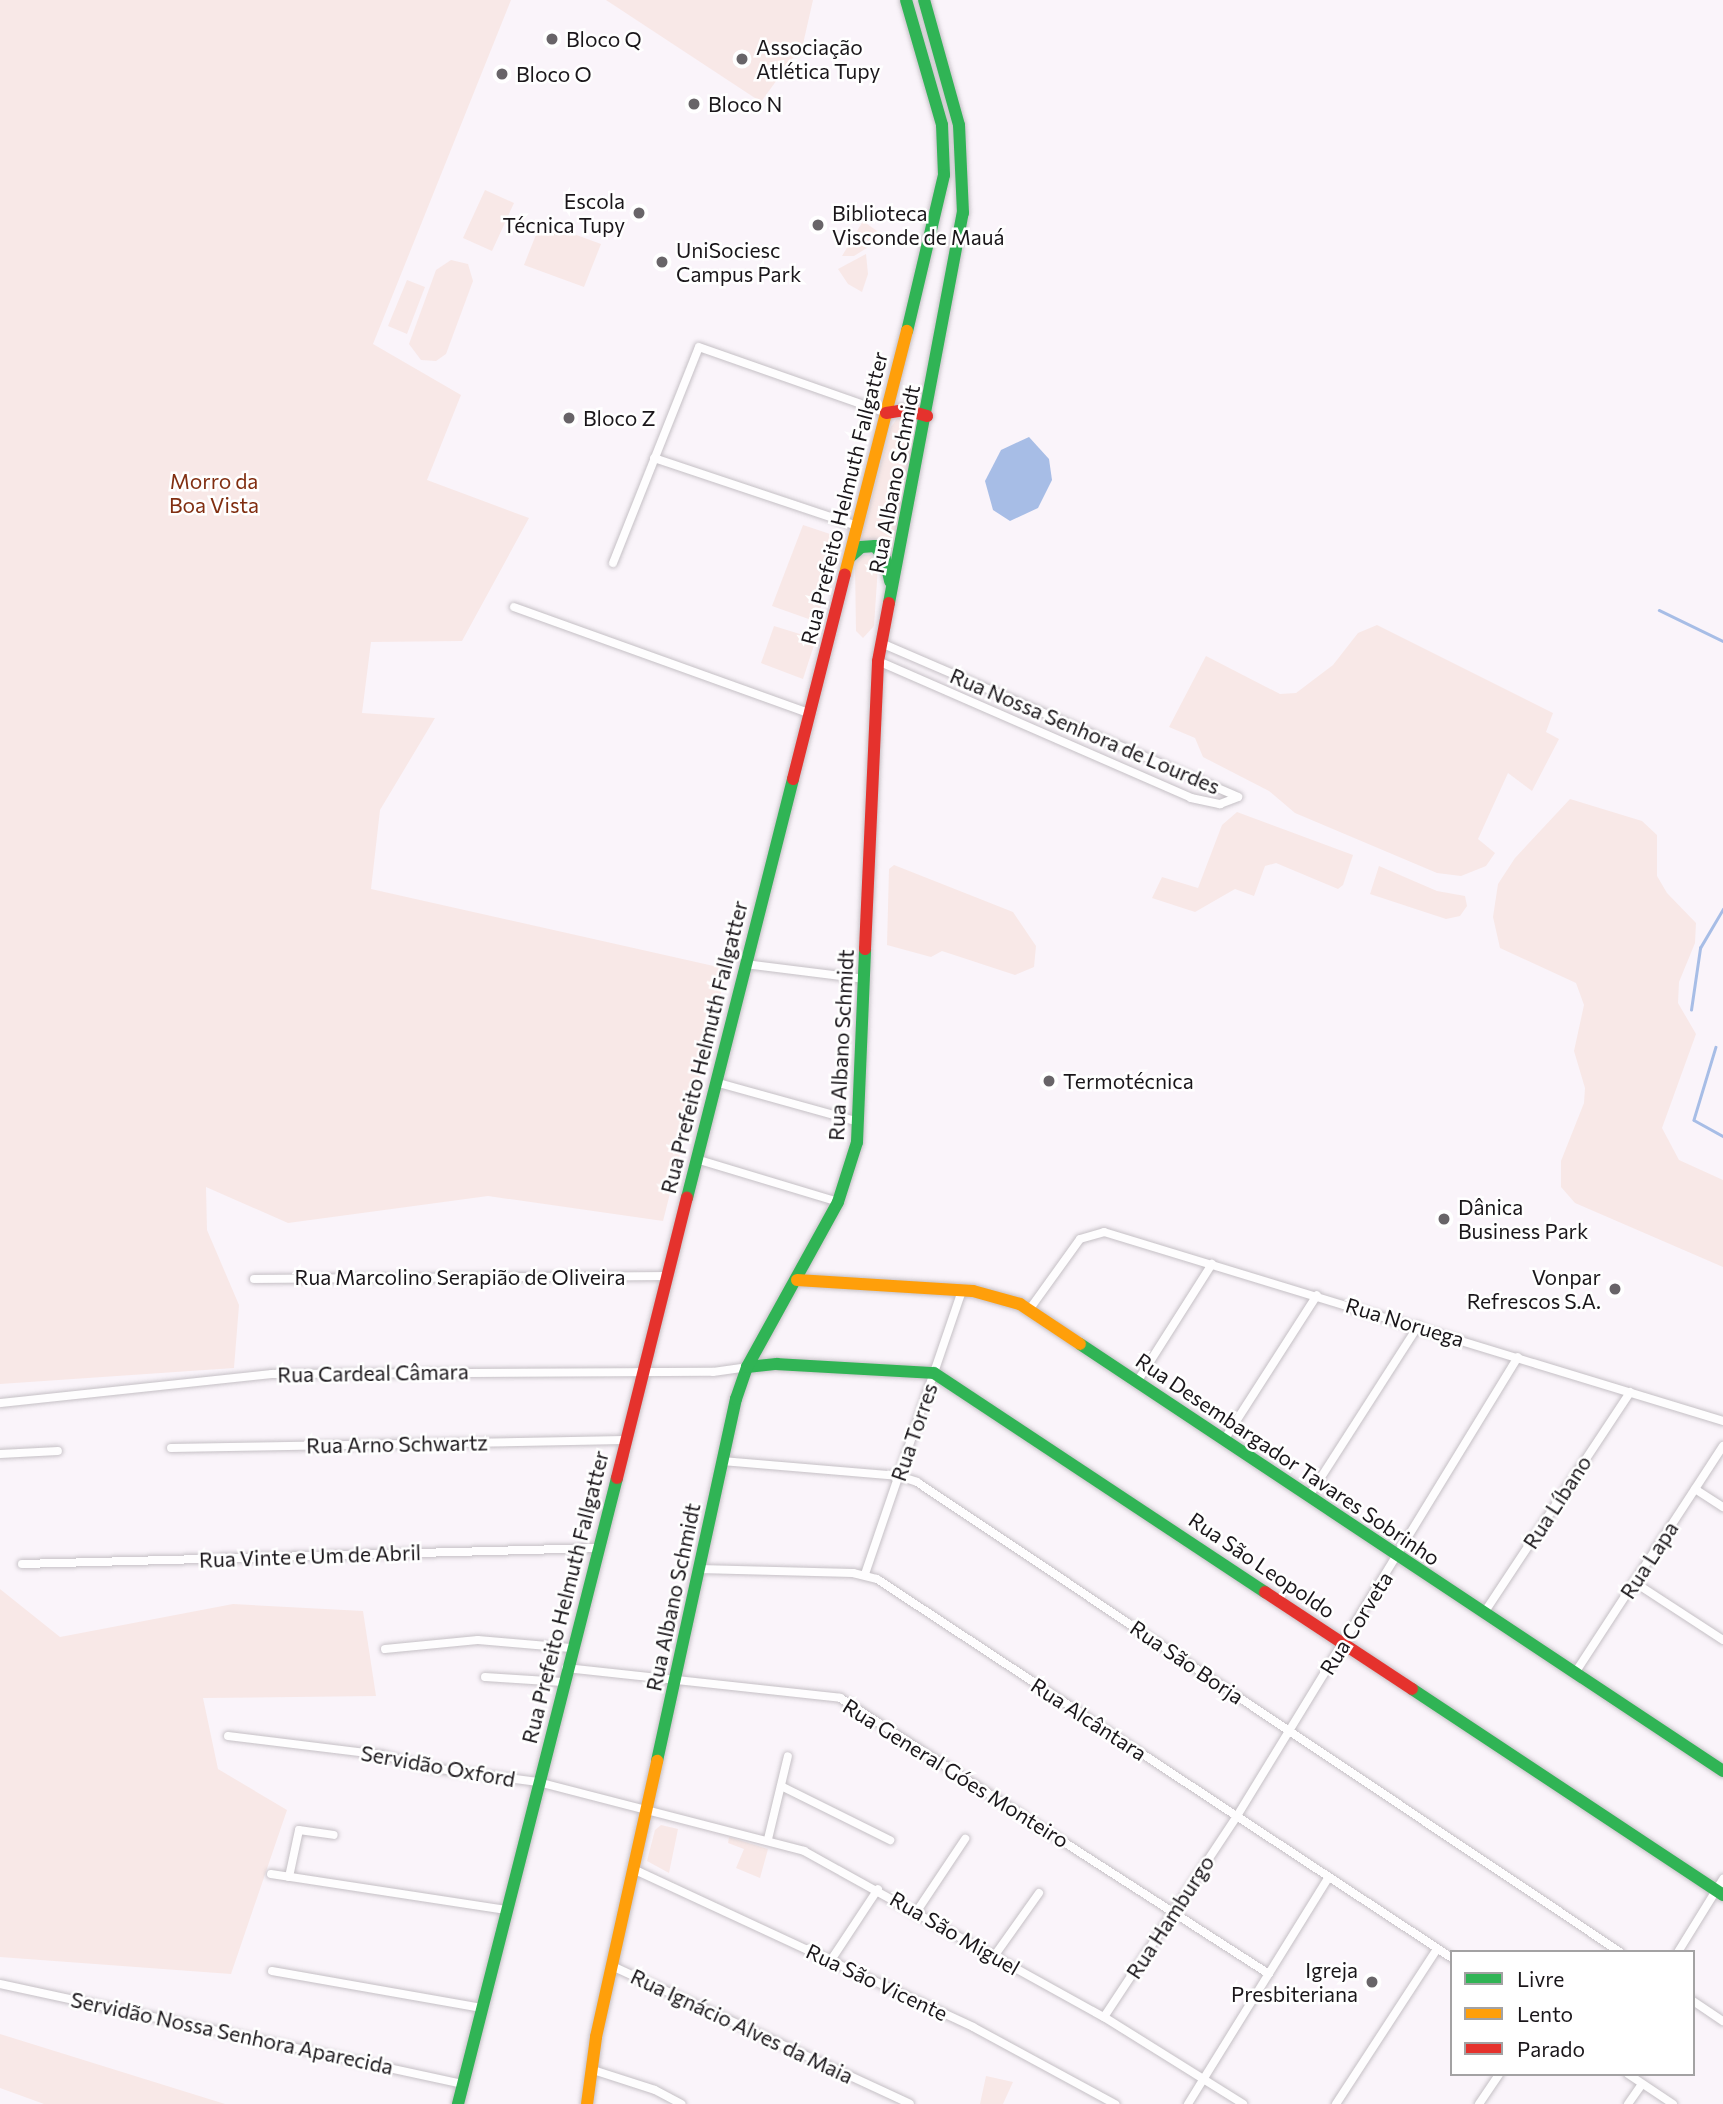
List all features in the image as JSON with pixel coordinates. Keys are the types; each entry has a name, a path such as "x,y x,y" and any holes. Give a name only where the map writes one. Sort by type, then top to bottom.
{"main road":[{"name":"Rua Prefeito Helmuth Fallgatter","path":"458,2104 944,175 939,114 906,0"},
{"name":"Rua Albano Schmidt","path":"587,2104 590,2069 645,1811 722,1461 747,1367 838,1202 859,1122 878,661 959,248 964,179 959,124 924,0"},
{"path":"886,413 906,410 927,416"},
{"path":"848,560 861,547 879,549 890,573 891,598"},
{"name":"Rua Desembargador Tavares Sobrinho","path":"797,1280 962,1290 998,1296 1029,1310 1723,1772"},
{"path":"747,1367 777,1364 934,1373"},
{"name":"Rua São Leopoldo","path":"934,1373 1721,1888"}],"street":[{"path":"613,563 699,347 886,413"},
{"path":"654,458 857,526"},
{"path":"514,607 809,713"},
{"name":"Rua Nossa Senhora de Lourdes","path":"878,661 1210,803 1238,797 881,643"},
{"path":"1115,764 1122,747"},
{"path":"745,964 864,979"},
{"path":"715,1083 859,1122"},
{"path":"696,1159 838,1202"},
{"name":"Rua Noruega","path":"1029,1310 1086,1234 1104,1232 1723,1421"},
{"path":"1137,1382 1212,1264"},
{"name":"Rua Marcolino Serapião de Oliveira","path":"254,1279 666,1276"},
{"name":"Rua Torres","path":"865,1574 962,1290"},
{"path":"1224,1440 1317,1295"},
{"path":"1309,1496 1418,1326"},
{"name":"Rua Corveta","path":"1237,1816 1518,1357"},
{"name":"Rua Cardeal Câmara","path":"0,1403 272,1374 642,1372 747,1367"},
{"name":"Rua Líbano","path":"1484,1613 1630,1392"},
{"name":"Rua Arno Schwartz","path":"171,1448 624,1440"},
{"name":"Rua Lapa","path":"1575,1673 1723,1446"},
{"path":"0,1454 58,1451"},
{"name":"Rua São Borja","path":"722,1461 899,1476 917,1482 1617,1950"},
{"path":"1695,1489 1723,1507"},
{"name":"Rua Vinte e Um de Abril","path":"22,1564 597,1548"},
{"path":"699,1569 865,1574"},
{"name":"Rua Alcântara","path":"865,1574 1450,1957"},
{"path":"1634,1582 1723,1640"},
{"path":"385,1649 478,1640 571,1648"},
{"name":"Rua General Góes Monteiro","path":"566,1668 830,1696 850,1703 1269,1974"},
{"path":"485,1677 563,1682"},
{"name":"Servidão Oxford","path":"228,1735 382,1755 447,1770 538,1782 645,1811"},
{"path":"768,1839 788,1756"},
{"path":"781,1786 890,1840"},
{"name":"Rua São Miguel","path":"645,1811 768,1839 827,1860 1104,2017 1243,2104"},
{"name":"Rua Hamburgo","path":"1104,2017 1237,1816"},
{"path":"289,1877 299,1830 334,1835"},
{"path":"917,1911 965,1839"},
{"name":"Rua São Vicente","path":"633,1869 831,1960 1073,2077 1115,2104"},
{"path":"271,1874 506,1910"},
{"path":"1188,2104 1329,1877"},
{"path":"1679,1950 1721,1888"},
{"path":"831,1960 878,1889"},
{"path":"995,1955 1040,1893"},
{"path":"1336,2104 1437,1949"},
{"name":"Rua Ignácio Alves da Maia","path":"612,1966 910,2104"},
{"path":"272,1970 482,2008"},
{"name":"Servidão Nossa Senhora Aparecida","path":"0,1984 463,2084"},
{"path":"1695,2002 1723,2021"},
{"path":"590,2069 655,2090 681,2104"},
{"path":"1479,2104 1498,2076"},
{"path":"1631,2076 1673,2104"},
{"path":"1628,2104 1642,2084"}],"green space":[{"name":"Morro da Boa Vista","path":"0,0 511,0 373,344 461,395 427,480 529,518 462,641 371,642 362,713 435,718 380,810 371,889 727,969 663,1221 488,1196 288,1223 206,1187 207,1230 239,1305 234,1368 0,1384"},
{"name":"Associação Atlética Tupy","path":"606,0 813,0 803,44 761,102"},
{"path":"485,190 514,203 492,251 463,238"},
{"path":"863,221 877,231 870,246 854,256 842,256"},
{"path":"541,222 601,244 584,287 524,265"},
{"path":"866,254 868,274 862,292 848,284 838,269"},
{"path":"451,260 468,264 473,281 446,354 436,361 421,360 409,344 436,270"},
{"path":"407,280 425,287 407,334 388,326"},
{"path":"906,415 918,421 892,560 880,543 859,543 891,427 898,417"},
{"path":"803,525 839,537 817,622 772,606"},
{"path":"860,555 871,555 878,566 874,626 863,638 856,631 855,565"},
{"path":"1377,625 1553,713 1546,732 1559,739 1532,791 1508,773 1478,839 1495,853 1486,866 1461,876 1437,873 1295,813 1269,791 1203,757 1195,738 1169,727 1206,656 1280,694 1296,693 1333,665 1358,633"},
{"path":"774,626 816,639 803,679 761,663"},
{"path":"1570,799 1642,821 1657,835 1657,876 1667,893 1696,923 1695,943 1679,982 1678,1003 1696,1034 1662,1128 1679,1160 1723,1180 1723,1267 1575,1203 1561,1187 1561,1161 1584,1103 1585,1088 1574,1051 1584,1005 1576,983 1500,948 1493,917 1498,884 1515,858"},
{"path":"1237,812 1353,855 1343,885 1338,889 1276,863 1265,866 1254,896 1235,889 1195,912 1152,898 1162,877 1198,888 1222,825"},
{"path":"894,865 1013,912 1036,946 1034,967 1015,975 942,951 931,957 887,945 889,869"},
{"path":"1379,866 1437,891 1465,896 1467,906 1460,916 1446,919 1370,894"},
{"path":"0,1589 60,1637 233,1604 363,1611 376,1696 203,1698 218,1769 287,1810 231,1974 0,1957"},
{"path":"661,1825 678,1829 669,1873 647,1861 655,1830"},
{"path":"729,1837 768,1849 760,1878 736,1868 744,1849 728,1843"},
{"path":"0,2034 225,2104 44,2104 0,2088"},
{"path":"986,2076 1013,2082 1003,2104 980,2104"}],"water":[{"path":"1029,437 1049,459 1052,480 1038,508 1010,521 993,510 985,481 1001,450"}],"waterway":[{"path":"1659,610 1723,641"},
{"path":"1691,1010 1700,948 1723,909"},
{"path":"1716,1047 1694,1120 1723,1136"}],"traffic: fast":[{"path":"906,0 942,125 944,175 907,331"},
{"path":"889,603 963,213 959,125 924,0"},
{"path":"850,557 861,547 875,546 885,559 890,581"},
{"path":"687,1198 793,779"},
{"path":"657,1761 736,1399 747,1367 838,1202 857,1142 865,949"},
{"path":"1080,1344 1723,1771"},
{"path":"747,1367 777,1364 934,1373 1265,1592"},
{"path":"458,2104 617,1478"},
{"path":"1412,1689 1723,1895"}],"traffic: slow":[{"path":"845,574 907,331"},
{"path":"797,1280 973,1291 1020,1304 1080,1344"},
{"path":"587,2104 596,2037 657,1761"}],"traffic: jam":[{"path":"886,413 906,410 927,416"},
{"path":"793,779 845,574"},
{"path":"865,949 878,661 889,603"},
{"path":"617,1478 687,1198"},
{"path":"1265,1592 1412,1689"}],"place":[{"name":"Bloco Q","path":"552,39"},
{"name":"Associação Atlética Tupy","path":"742,59"},
{"name":"Bloco O","path":"502,74"},
{"name":"Bloco N","path":"694,104"},
{"name":"Escola Técnica Tupy","path":"639,213"},
{"name":"Biblioteca Visconde de Mauá","path":"818,225"},
{"name":"UniSociesc Campus Park","path":"662,262"},
{"name":"Bloco Z","path":"569,418"},
{"name":"Termotécnica","path":"1049,1081"},
{"name":"Dânica Business Park","path":"1444,1219"},
{"name":"Vonpar Refrescos S.A.","path":"1615,1289"},
{"name":"Igreja Presbiteriana","path":"1372,1982"}]}
